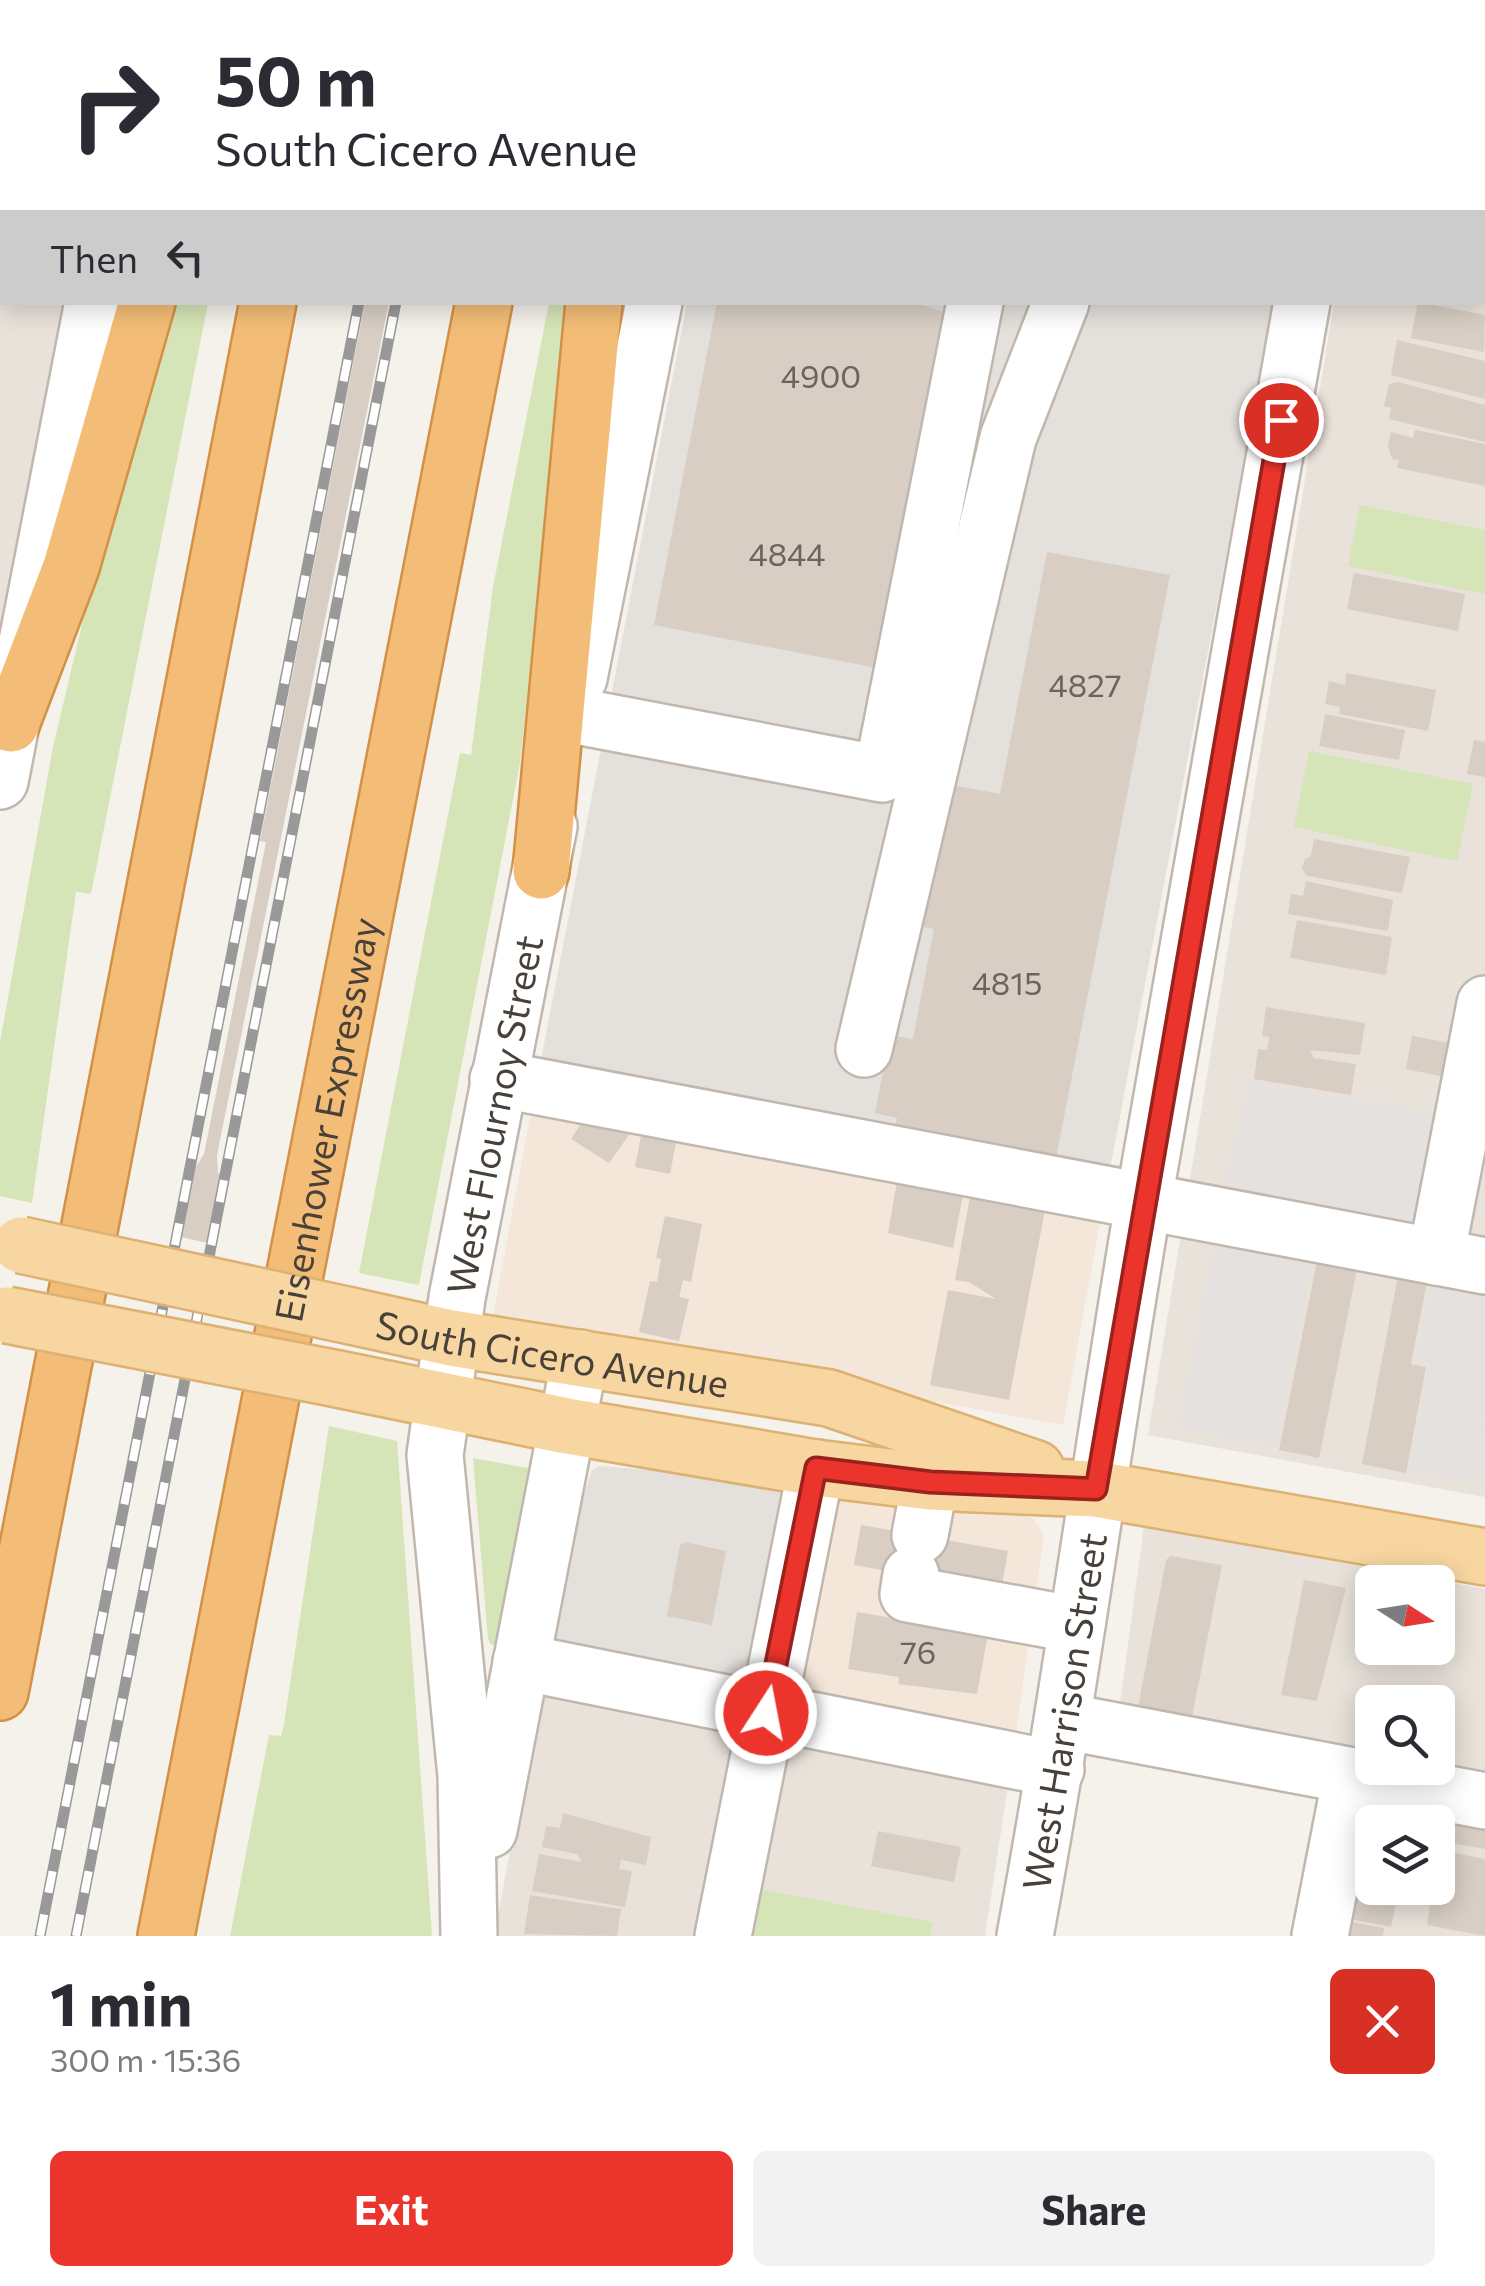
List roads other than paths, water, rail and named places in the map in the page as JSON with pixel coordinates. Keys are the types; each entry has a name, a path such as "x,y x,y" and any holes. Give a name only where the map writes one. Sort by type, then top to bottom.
{"highway":[{"path":"11,724 71,568 146,305"},
{"path":"0,1692 267,305"},
{"name":"Eisenhower Expressway","path":"166,1936 483,305"},
{"path":"540,871 594,305"}],"main road":[{"name":"South Cicero Avenue","path":"10,1243 451,1338 829,1398 1096,1489"},
{"name":"South Cicero Avenue","path":"4,1315 566,1426 816,1468 930,1482 1096,1489 1485,1557"}],"street":[{"path":"0,781 92,305"},
{"name":"West Flournoy Street","path":"469,1936 466,1776 435,1455 451,1338 498,1078 653,305"},
{"path":"571,714 882,774 974,305"},
{"path":"864,1048 1008,438 1060,305"},
{"name":"West Harrison Street","path":"1025,1936 1060,1745 1096,1489 1143,1202 1301,305"},
{"path":"498,1078 1460,1261 1485,1004"},
{"name":"West Flournoy Street","path":"469,1936 580,1358"},
{"path":"723,1936 816,1468"},
{"path":"930,1482 908,1594 1077,1624"},
{"path":"522,1662 766,1713 1351,1776 1485,1801"},
{"path":"1320,1936 1351,1776"}],"railway":[{"path":"40,1936 358,305"},
{"path":"76,1936 395,305"}]}
